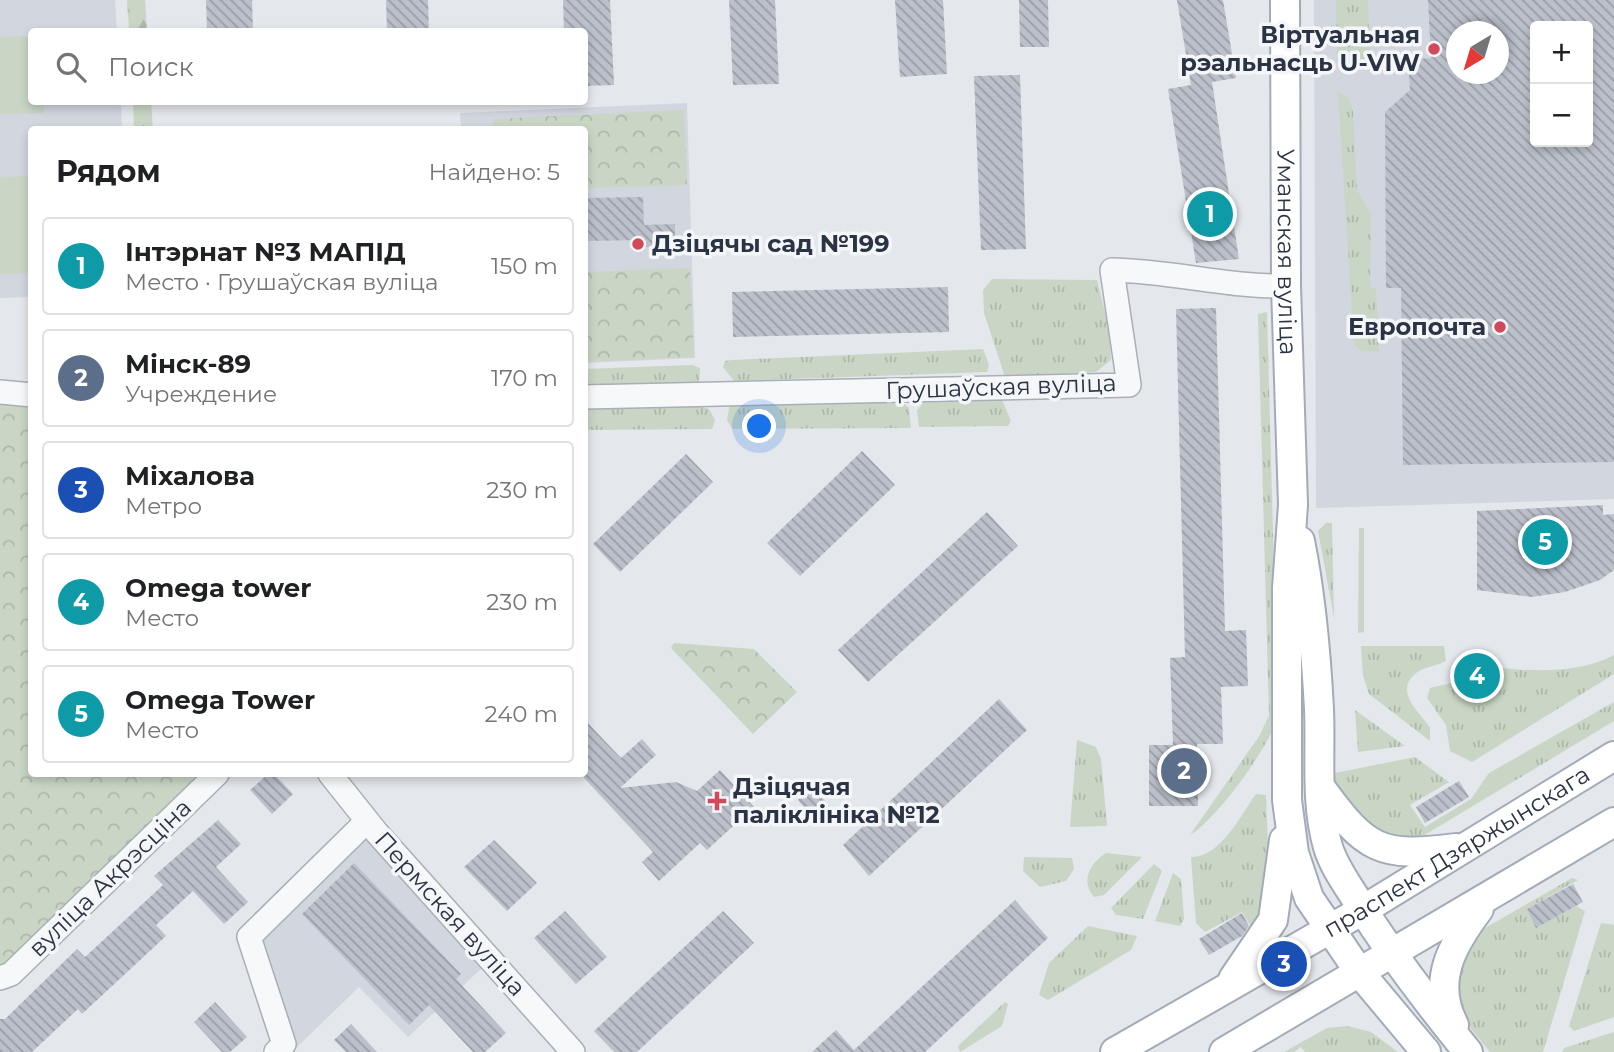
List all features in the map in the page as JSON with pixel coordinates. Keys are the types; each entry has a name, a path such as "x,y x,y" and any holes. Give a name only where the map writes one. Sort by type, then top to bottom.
{"main road":[{"name":"Уманская вуліца","path":"1284,0 1286,286 1293,505 1287,588 1287,800 1300,875 1309,898 1360,973 1426,1052"},
{"name":"Уманская вуліца","path":"1293,505 1310,593 1319,709 1324,834 1329,850 1363,910 1392,953 1468,1052"},
{"name":"праспект Дзяржынскага","path":"1115,1052 1363,910 1614,756"},
{"path":"1321,789 1347,825 1379,848 1413,853 1464,847"},
{"path":"1227,987 1273,920 1287,800"},
{"path":"1224,1052 1614,822"},
{"path":"1468,1052 1446,1009 1443,982 1457,938 1485,900"}],"street":[{"name":"Грушаўская вуліца","path":"588,397 1129,385 1112,270 1158,271 1250,287 1286,286"},
{"path":"0,392 28,395"},
{"name":"вуліца Акрэсціна","path":"0,978 11,974 214,777"},
{"name":"Пермская вуліца","path":"332,777 367,821 573,1052"},
{"path":"276,1052 285,1044 249,937 367,821"}],"shaded area":[{"path":"0,0 115,0 117,28 28,28 28,105 121,105 122,126 28,126 28,297 0,298"},
{"path":"1314,0 1614,0 1614,499 1316,508"},
{"name":"Дзіцячы сад №199","path":"687,103 695,358 588,363 588,126 461,126 460,113"},
{"path":"364,835 485,965 408,1037 359,987 296,1048 258,938"}],"green space":[{"path":"127,0 145,0 147,28 129,28"},
{"path":"1336,0 1368,0 1370,49 1364,62 1352,66 1337,64"},
{"path":"28,36 28,105 44,105 44,113 0,114 0,37"},
{"path":"1338,92 1349,98 1353,112 1357,190 1371,214 1370,287 1376,289 1379,352 1362,351 1354,345"},
{"path":"133,105 151,105 153,126 134,126"},
{"path":"684,110 687,185 588,188 588,126 493,126 493,119"},
{"path":"28,176 28,273 0,274 0,177"},
{"path":"690,268 694,357 588,362 588,272"},
{"path":"992,279 1097,280 1109,328 1111,360 1096,372 1005,377 984,313 983,290"},
{"path":"1267,312 1278,715 1265,744 1228,798 1190,835 1260,735 1269,715 1258,314"},
{"path":"983,349 989,365 987,372 734,381 723,367 725,361 732,360"},
{"path":"692,365 700,368 699,383 588,389 588,369"},
{"path":"855,400 902,402 909,408 911,428 732,429 727,420 730,403"},
{"path":"1002,400 1011,421 1008,426 919,427 917,411 924,401"},
{"path":"0,404 28,408 28,777 206,777 8,965 0,967"},
{"path":"699,406 709,409 715,420 712,429 588,430 588,407"},
{"path":"1326,523 1332,523 1334,618 1318,531"},
{"path":"1359,528 1364,528 1364,632 1358,633"},
{"path":"674,643 754,649 797,692 753,734 671,648"},
{"path":"1361,646 1444,646 1446,661 1419,671 1408,685 1410,700 1430,727 1430,741 1369,694 1363,676"},
{"path":"1614,655 1614,674 1472,762 1450,751 1446,725 1427,698 1430,688 1456,680 1462,663 1520,670 1560,669 1579,667"},
{"path":"1614,702 1614,721 1418,839 1399,842 1345,814 1330,774 1415,757 1449,782 1410,805 1425,827 1471,799 1489,773"},
{"path":"1355,710 1405,746 1358,752"},
{"path":"1077,740 1096,747 1101,759 1107,826 1070,827"},
{"path":"1256,794 1266,795 1270,898 1255,933 1242,912 1205,932 1196,923 1191,857 1202,855 1221,843"},
{"path":"1106,853 1142,857 1104,895 1094,897 1087,879 1091,867"},
{"path":"1024,857 1072,858 1074,869 1066,881 1040,887 1023,871"},
{"path":"1154,864 1162,871 1143,919 1116,915 1111,908"},
{"path":"1173,873 1181,879 1184,919 1180,926 1155,921"},
{"path":"1572,878 1578,880 1527,909 1537,927 1576,906 1585,911 1543,1052 1490,1052 1463,1019 1453,995 1463,945 1478,932"},
{"path":"1601,923 1614,925 1614,1017 1574,1031 1569,1026"},
{"path":"1088,926 1137,936 1131,950 1048,1000 1039,995 1049,963"},
{"path":"1005,1002 1008,1004 1002,1026 960,1052 958,1046"},
{"path":"1347,1026 1371,1032 1398,1052 1305,1052 1301,1047 1294,1052 1284,1052 1327,1028"},
{"path":"1614,1032 1614,1052 1562,1052 1564,1048"}],"building":[{"path":"206,0 252,0 253,28 207,28"},
{"path":"386,0 428,0 429,28 387,28"},
{"path":"563,0 610,0 614,85 588,86 588,28 564,28"},
{"path":"729,0 775,0 779,84 733,85"},
{"path":"895,0 943,0 947,74 900,77"},
{"path":"1019,0 1048,0 1049,47 1020,47"},
{"path":"1177,0 1223,0 1236,78 1212,82 1239,259 1196,263 1168,89 1191,85"},
{"path":"1428,0 1614,0 1614,462 1403,465 1401,288 1386,288 1385,112 1410,90 1408,60 1431,58"},
{"path":"1020,75 1026,249 981,250 974,76"},
{"path":"643,197 644,225 675,224 675,247 644,247 644,240 588,241 588,198"},
{"path":"948,287 949,332 733,337 732,292"},
{"path":"1216,308 1225,631 1246,630 1248,686 1221,687 1223,744 1197,744 1198,806 1149,806 1149,745 1173,745 1170,658 1185,657 1176,309"},
{"path":"862,451 895,485 800,576 767,543"},
{"path":"686,454 713,482 620,572 593,544"},
{"path":"1603,505 1603,515 1614,514 1614,570 1600,580 1565,592 1532,597 1477,590 1477,511"},
{"path":"987,512 1018,546 868,682 838,650"},
{"path":"999,699 1027,730 869,876 843,845"},
{"name":"Дзіцячая паліклініка №12","path":"588,723 621,758 642,739 656,755 620,788 676,782 697,791 720,770 754,807 707,850 700,843 659,881 642,862 653,852 584,778 588,777"},
{"path":"265,777 277,777 293,794 272,814 250,790"},
{"path":"1459,781 1469,797 1425,823 1416,807"},
{"path":"813,787 831,808 816,821 798,800"},
{"path":"218,820 241,844 216,867 248,902 224,924 193,891 156,925 166,936 82,1014 78,1009 32,1052 0,1052 0,1019 5,1019 77,949 85,957 163,885 154,876"},
{"path":"494,840 537,883 507,911 464,867"},
{"path":"354,863 461,974 456,979 506,1033 485,1052 473,1052 429,1005 409,1025 302,914"},
{"path":"1573,884 1583,902 1536,928 1527,909"},
{"path":"1015,900 1048,938 925,1052 812,1052 836,1030 854,1050"},
{"path":"565,911 607,957 576,984 534,938"},
{"path":"723,911 754,943 637,1052 614,1052 594,1031"},
{"path":"1242,913 1249,926 1242,936 1209,955 1199,939"},
{"path":"215,1002 247,1037 230,1052 222,1052 194,1022"},
{"path":"351,1024 377,1052 346,1052 334,1040"}],"place":[{"name":"Віртуальная рэальнасць U-VIW","path":"1434,49"},
{"name":"Інтэрнат №3 МАПІД","path":"1210,214"},
{"name":"Дзіцячы сад №199","path":"638,244"},
{"name":"Европочта","path":"1500,327"},
{"name":"Omega Tower","path":"1545,542"},
{"name":"Omega tower","path":"1477,676"},
{"name":"Мінск-89","path":"1184,771"},
{"name":"Дзіцячая паліклініка №12","path":"717,801"},
{"name":"Міхалова","path":"1284,964"}]}
